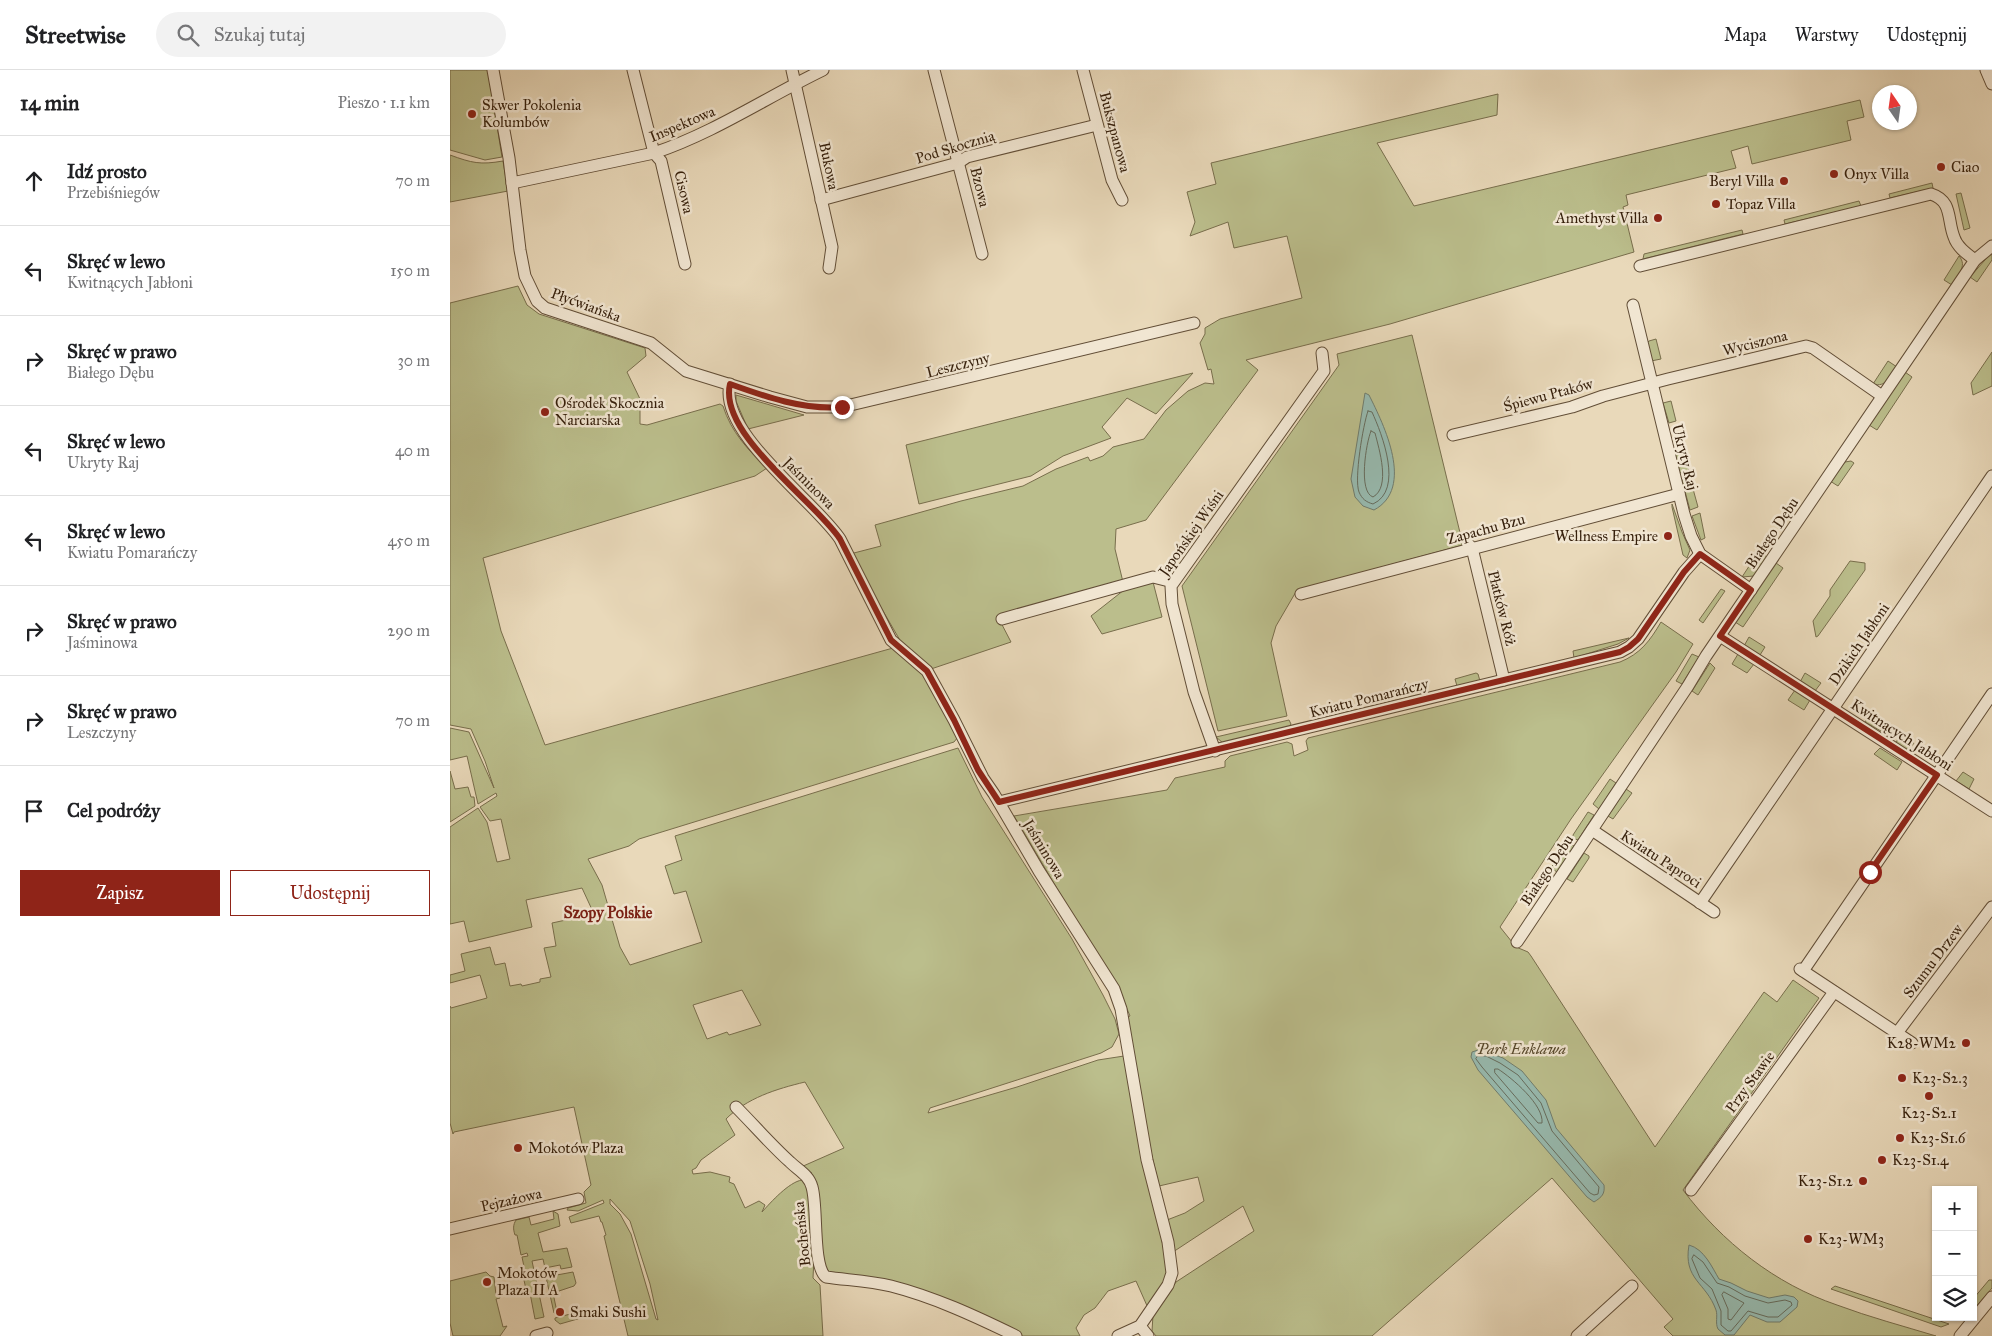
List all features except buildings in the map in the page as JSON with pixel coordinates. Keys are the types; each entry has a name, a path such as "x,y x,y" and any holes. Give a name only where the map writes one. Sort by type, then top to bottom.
{"street":[{"name":"Płyćwiańska","path":"493,70 512,183 520,250 525,276 537,301 545,308 651,343 686,371 730,384"},
{"name":"Cisowa","path":"633,70 654,153 661,161 685,264"},
{"name":"Bukowa","path":"792,70 797,84 832,248 829,268"},
{"name":"Inspektowa","path":"512,183 654,153 695,137 823,70"},
{"name":"Bzowa","path":"934,70 982,254"},
{"name":"Bukszpanowa","path":"1083,70 1112,180 1122,200"},
{"path":"1986,70 1992,84"},
{"name":"Pod Skocznią","path":"821,200 958,163 967,157 1098,125"},
{"path":"1640,266 1928,195 1940,198 1946,204 1954,238 1962,250 1975,260"},
{"name":"Białego Dębu","path":"1517,942 1882,396 1975,260 1992,246"},
{"name":"Ukryty Raj","path":"1633,305 1687,526 1700,554 1751,590"},
{"name":"Leszczyny","path":"730,384 770,398 807,406 842,407 1194,323"},
{"name":"Wyciszona","path":"1652,383 1806,346 1813,348 1882,396"},
{"name":"Japońskiej Wiśni","path":"1215,751 1197,701 1170,590 1173,582 1324,371 1322,353"},
{"name":"Śpiewu Ptaków","path":"1453,435 1572,407 1603,396 1652,383"},
{"name":"Jaśminowa","path":"730,384 728,394 730,404 750,442 780,476 831,526 840,539 891,640 927,671 954,720 978,770 1114,989 1121,1009 1147,1160 1168,1242 1172,1273 1168,1285 1140,1326"},
{"name":"Dzikich Jabłoni","path":"1700,903 1992,476"},
{"name":"Zapachu Bzu","path":"1301,594 1470,546 1679,494"},
{"name":"Płatków Róż","path":"1470,546 1504,680"},
{"name":"Kwiatu Pomarańczy","path":"999,802 1625,650 1638,639 1684,572 1700,554"},
{"path":"1002,619 1153,577 1173,582"},
{"name":"Kwitnących Jabłoni","path":"1720,636 1992,811"},
{"path":"1912,1043 1802,970 1992,694"},
{"name":"Kwiatu Paproci","path":"1592,830 1714,912"},
{"name":"Szumu Drzew","path":"1897,1034 1992,907"},
{"name":"Przy Stawie","path":"1690,1190 1834,992"},
{"name":"Bocheńska","path":"736,1107 789,1162 809,1179 814,1199 818,1257 823,1275 826,1277 888,1285 917,1293 958,1309 1016,1336"},
{"name":"Pejzażowa","path":"450,1229 578,1199"},
{"path":"1577,1336 1632,1286"},
{"path":"1960,1336 1990,1303"},
{"path":"1118,1336 1140,1326 1148,1336"}],"green space":[{"name":"Skwer Pokolenia Kolumbów","path":"450,70 488,70 502,157 485,160 450,150"},
{"path":"1498,94 1497,115 1377,143 1414,206 1860,100 1864,117 1847,121 1851,140 1752,164 1748,146 1731,151 1736,168 1626,195 1628,205 1623,207 1634,252 1390,324 1246,360 1258,370 1146,520 1116,529 1115,549 1123,582 998,617 1011,642 931,669 901,642 850,554 881,546 875,525 1023,486 1056,469 1088,457 1090,461 1103,456 1113,447 1144,439 1166,410 1188,391 1205,383 1214,384 1211,369 1208,370 1200,343 1205,334 1205,328 1220,319 1302,298 1287,236 1234,248 1228,222 1190,236 1195,222 1187,192 1216,184 1211,163"},
{"path":"450,155 476,162 503,161 508,191 450,202"},
{"path":"1932,183 1933,188 1890,198 1889,194"},
{"path":"1961,193 1970,228 1964,230 1956,194"},
{"path":"1859,201 1861,206 1785,224 1784,220"},
{"path":"1742,230 1743,234 1643,259 1644,254"},
{"path":"1992,252 1992,260 1977,282 1970,277"},
{"path":"1959,256 1962,267 1952,285 1944,280"},
{"path":"518,286 527,305 539,314 645,348 646,356 627,372 640,399 640,424 647,425 720,404 723,406 735,432 767,468 755,476 483,558 501,631 545,745 893,648 899,655 917,668 932,686 958,737 954,742 639,839 629,846 588,859 602,885 620,947 630,965 702,942 686,891 674,894 665,866 682,860 675,836 958,748 982,797 1072,939 1115,1019 1119,1034 1112,1047 1101,1053 930,1108 928,1113 1017,1087 1098,1060 1124,1056 1168,1270 1165,1279 1148,1308 1136,1281 1108,1291 1095,1308 1084,1315 1076,1328 1080,1336 1022,1336 985,1318 831,1273 822,1266 817,1192 811,1172 806,1175 801,1167 844,1148 805,1082 762,1095 734,1112 726,1119 735,1135 701,1160 696,1168 692,1170 693,1174 710,1172 730,1177 729,1182 734,1184 745,1208 759,1201 765,1205 762,1212 786,1188 802,1180 811,1192 813,1278 820,1285 823,1336 628,1336 602,1222 599,1216 571,1223 569,1217 604,1203 603,1200 578,1211 567,1210 568,1208 586,1203 584,1192 591,1185 574,1107 454,1132 453,1134 450,1123 450,1006 451,1008 487,998 480,975 450,983 450,975 465,971 461,954 490,947 495,965 505,963 510,986 521,984 522,986 540,982 540,979 551,977 544,948 556,946 552,923 594,914 582,888 526,900 532,927 469,942 464,921 450,924 450,827 478,808 487,822 497,862 510,859 501,819 490,821 480,807 497,796 496,793 478,804 467,756 450,760 450,728 469,732 494,788 471,729 450,725 450,303","holes":["742,990 761,1025 729,1035 727,1032 707,1039 693,1005","610,1199 630,1221 650,1284 658,1320 656,1319 631,1234 620,1214 610,1204"]},
{"path":"1412,335 1463,545 1297,590 1276,626 1271,643 1287,716 1218,731 1182,586 1339,365 1337,354"},
{"path":"1656,339 1661,359 1651,361 1647,343"},
{"path":"1992,352 1992,386 1973,395 1971,383"},
{"path":"1888,361 1897,367 1884,383 1873,384"},
{"path":"1905,372 1912,377 1877,430 1869,425"},
{"path":"1193,373 1156,414 1127,398 1102,427 1111,438 1063,456 1031,476 919,504 906,445"},
{"path":"736,395 804,415 748,429 736,401"},
{"path":"1671,401 1676,421 1669,423 1663,403"},
{"path":"1684,450 1689,471 1680,473 1675,453"},
{"path":"1851,461 1854,463 1838,486 1830,481 1845,462"},
{"path":"1690,478 1698,507 1690,510 1682,480"},
{"path":"1672,504 1690,550 1687,558 1683,555"},
{"path":"1700,513 1705,538 1701,540 1692,516"},
{"path":"1759,551 1767,557 1754,576 1742,577"},
{"path":"1850,561 1865,563 1865,570 1816,637 1813,621 1830,596 1830,590"},
{"path":"1776,563 1783,568 1743,627 1735,622"},
{"path":"1153,582 1162,617 1102,634 1091,616 1124,590"},
{"path":"1721,589 1725,591 1703,623 1699,620"},
{"name":"Park Enklawa","path":"1661,622 1693,644 1676,672 1571,819 1500,927 1516,947 1528,952 1531,956 1655,1147 1764,992 1777,1002 1793,980 1819,998 1683,1190 1698,1209 1733,1244 1771,1273 1814,1296 1936,1336 1673,1336 1664,1327 1673,1319 1552,1178 1372,1336 1156,1336 1152,1331 1153,1315 1176,1282 1254,1231 1243,1206 1173,1252 1167,1220 1185,1213 1204,1201 1198,1177 1159,1186 1141,1109 1128,1017 1130,1016 1118,987 1090,944 1014,816 1167,790 1175,778 1225,767 1225,761 1230,756 1287,742 1292,744 1294,756 1308,750 1306,741 1308,738 1620,662 1644,646"},
{"path":"1749,637 1765,647 1760,655 1744,646"},
{"path":"1629,638 1618,644 1574,658 1573,651"},
{"path":"1692,654 1699,657 1682,684 1676,681"},
{"path":"1738,654 1754,664 1747,673 1732,664"},
{"path":"1710,663 1715,668 1698,695 1692,691"},
{"path":"1476,673 1480,681 1457,686 1455,679"},
{"path":"1805,673 1821,683 1815,691 1800,682"},
{"path":"1795,690 1810,700 1804,710 1788,700"},
{"path":"1870,714 1892,728 1888,735 1865,722"},
{"path":"1289,720 1291,724 1289,727 1223,743 1216,737"},
{"path":"1900,734 1914,743 1908,751 1896,743"},
{"path":"1880,748 1902,762 1897,770 1874,754"},
{"path":"450,771 455,789 468,787 471,797 474,797 475,806 450,822"},
{"path":"1963,772 1974,779 1969,789 1956,781"},
{"path":"1610,779 1616,783 1599,809 1593,804"},
{"path":"1626,789 1632,793 1613,819 1608,816"},
{"path":"1588,812 1594,815 1578,840 1573,838 1573,835"},
{"path":"1569,843 1574,846 1557,872 1551,868"},
{"path":"1584,853 1589,858 1573,882 1567,879"},
{"path":"553,1211 558,1214 560,1226 538,1233 543,1252 567,1248 572,1267 561,1269 560,1265 545,1268 543,1259 532,1261 544,1317 535,1319 529,1288 526,1289 523,1276 526,1276 522,1257 528,1256 527,1253 521,1255 517,1235 514,1233 514,1225 516,1220 529,1217 531,1225 554,1219"},
{"path":"486,1272 494,1277 496,1295 499,1294 500,1298 496,1299 503,1327 507,1326 500,1336 453,1336 450,1323 450,1281"},
{"path":"573,1272 576,1283 574,1286 553,1293 557,1312 554,1313 546,1277"},
{"path":"1989,1280 1992,1280 1992,1288 1977,1305 1977,1294"},
{"path":"1835,1286 1932,1318 1932,1321 1949,1324 1941,1327 1831,1289"},
{"path":"582,1311 581,1318 560,1324 555,1320 555,1318"}],"water":[{"path":"1365,393 1369,395 1388,439 1394,472 1393,487 1386,500 1374,510 1363,506 1355,497 1351,479"},
{"path":"1478,1050 1503,1058 1522,1071 1546,1100 1556,1128 1604,1185 1602,1195 1594,1202 1587,1197 1478,1070 1471,1057 1472,1052"},
{"path":"1689,1245 1703,1254 1719,1279 1769,1298 1785,1295 1794,1297 1798,1301 1797,1307 1780,1322 1767,1322 1750,1315 1734,1335 1725,1335 1718,1329 1717,1312 1712,1301 1692,1274 1688,1257"}],"place":[{"name":"Skwer Pokolenia Kolumbów","path":"472,114"},
{"name":"Ciao","path":"1941,167"},
{"name":"Onyx Villa","path":"1834,174"},
{"name":"Beryl Villa","path":"1784,181"},
{"name":"Topaz Villa","path":"1716,204"},
{"name":"Amethyst Villa","path":"1658,218"},
{"name":"Ośrodek Skocznia Narciarska","path":"545,412"},
{"name":"Wellness Empire","path":"1668,536"},
{"name":"K28-WM2","path":"1966,1043"},
{"name":"K23-S2.3","path":"1902,1078"},
{"name":"K23-S2.1","path":"1929,1096"},
{"name":"K23-S1.6","path":"1900,1138"},
{"name":"Mokotów Plaza","path":"518,1148"},
{"name":"K23-S1.4","path":"1882,1160"},
{"name":"K23-S1.2","path":"1863,1181"},
{"name":"K23-WM3","path":"1808,1239"},
{"name":"Mokotów Plaza II A","path":"487,1282"},
{"name":"Smaki Sushi","path":"560,1312"}],"district":[{"name":"Szopy Polskie","path":"608,912"}],"route":[{"path":"842,407 807,406 770,398 730,384 728,394 736,419 750,442 780,476 831,526 840,539 891,640 927,671 954,720 978,770 999,802 1620,652 1638,639 1684,572 1700,554 1751,590 1720,636 1776,670 1888,745 1937,775 1870,872"}]}
